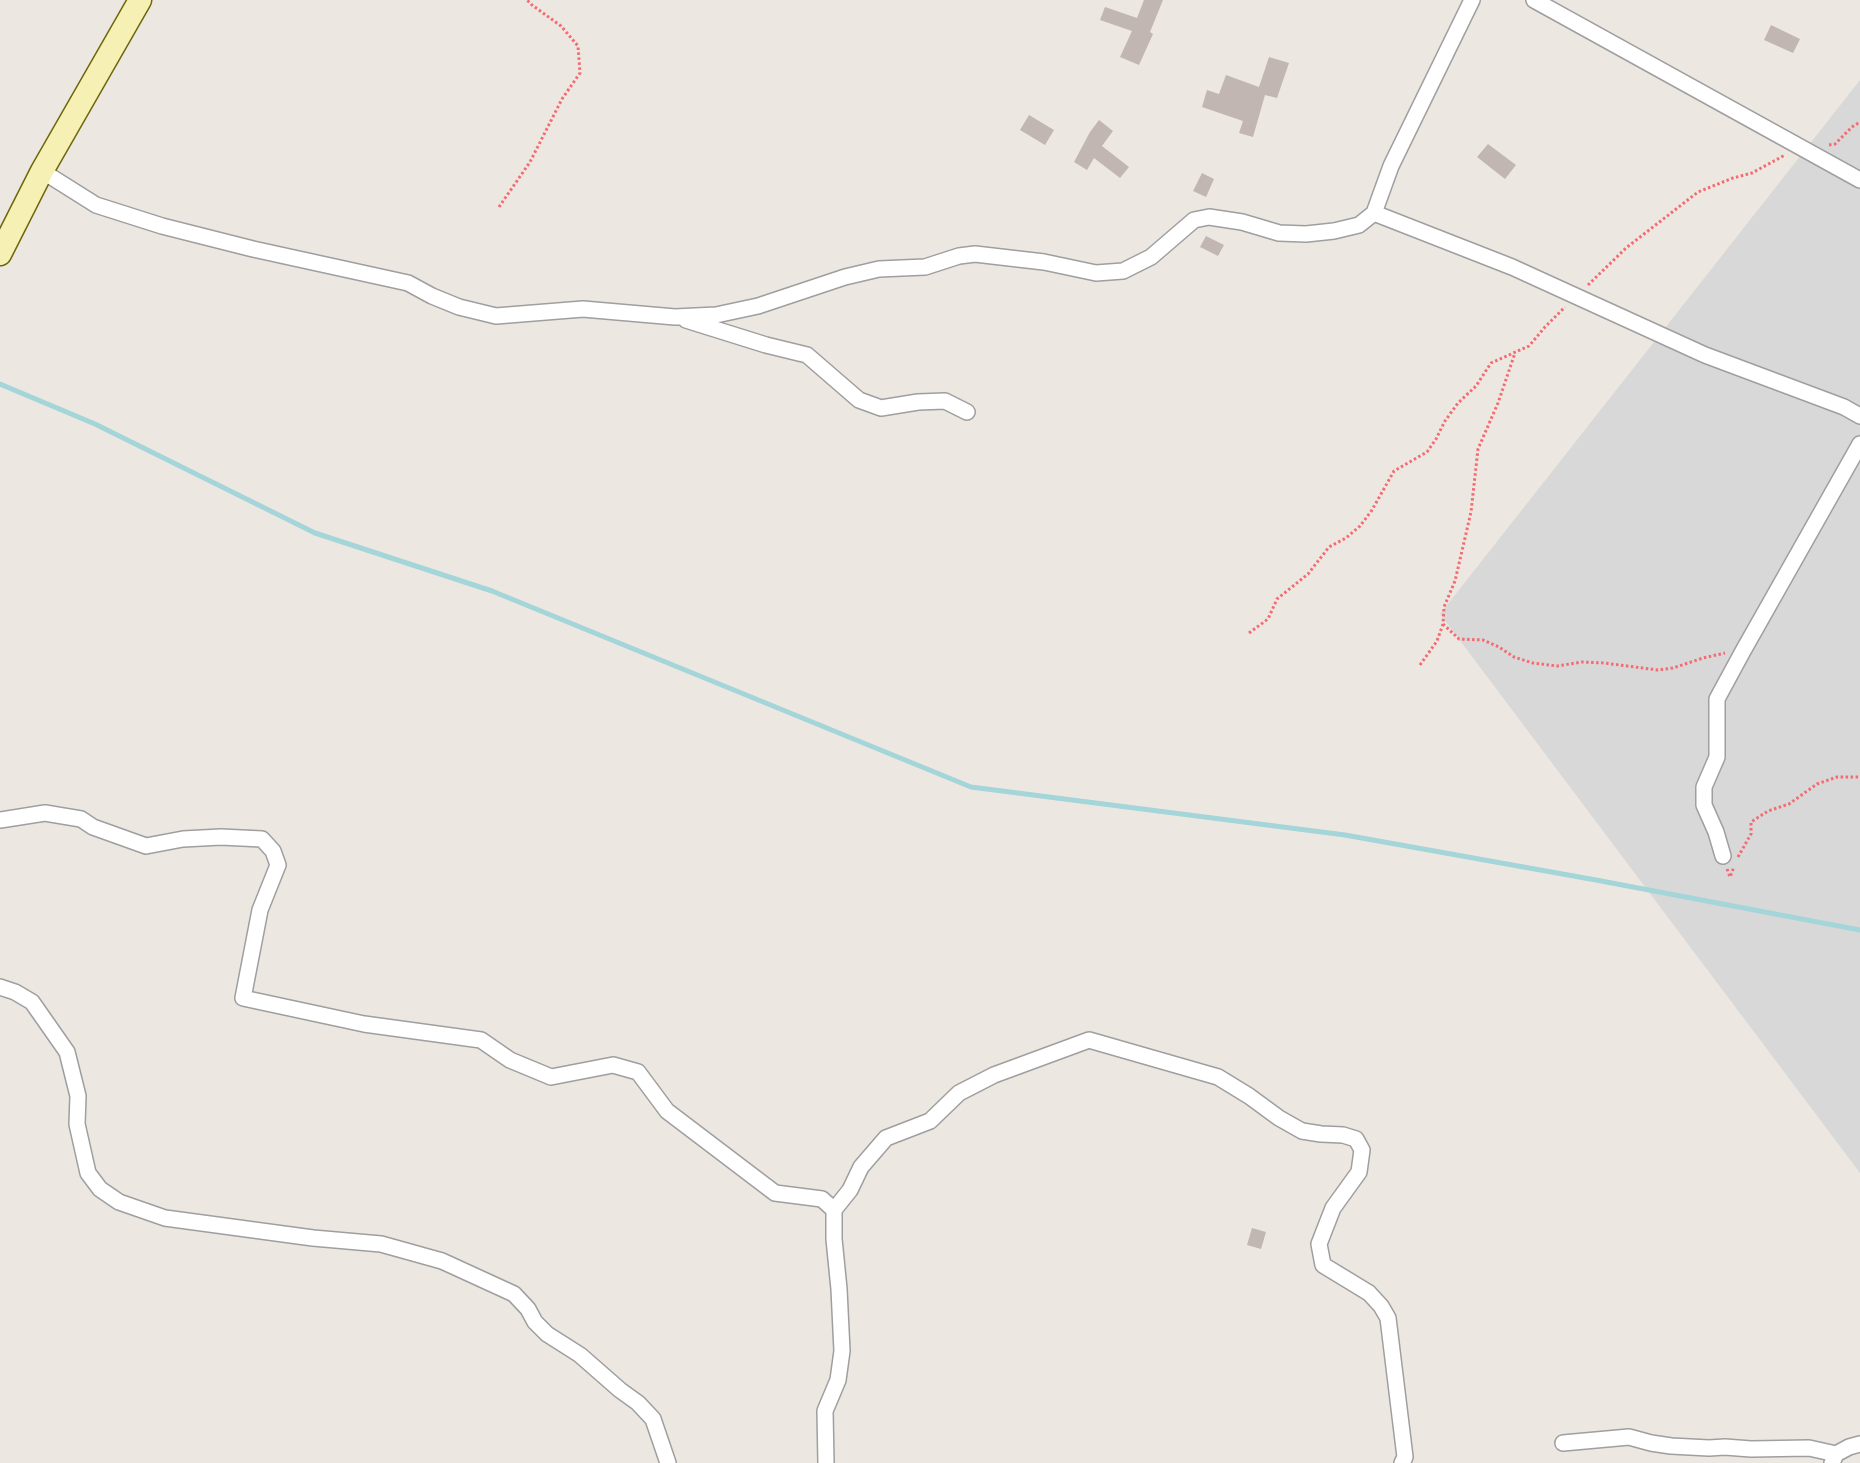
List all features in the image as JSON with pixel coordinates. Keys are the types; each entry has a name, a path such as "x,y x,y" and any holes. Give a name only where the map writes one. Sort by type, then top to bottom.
{"street":[{"path":"0,254 42,171 140,0"},
{"path":"42,171 96,205 162,226 253,249 408,283 432,296 459,307 496,316 583,309 675,317 724,313 758,306 845,277 879,269 926,267 959,256 975,254 1044,262 1096,273 1123,270 1150,257 1194,220 1209,217 1242,222 1279,233 1306,234 1334,231 1359,225 1374,213 1391,166 1472,0"},
{"path":"1534,0 1860,180"},
{"path":"1374,213 1512,267 1705,355 1844,407 1860,416"},
{"path":"675,317 766,345 807,355 859,400 881,408 918,402 944,401 967,412"},
{"path":"1723,856 1716,832 1704,805 1704,787 1717,757 1717,699 1742,651 1860,444"},
{"path":"0,820 45,813 82,819 93,827 146,846 183,839 221,837 262,839 273,851 278,865 260,910 243,998 364,1024 480,1040 510,1060 551,1077 613,1065 638,1072 668,1111 774,1193 822,1199 834,1210"},
{"path":"0,987 15,992 32,1002 68,1052 78,1096 77,1124 88,1173 100,1189 119,1202 165,1218 257,1231 381,1244 442,1261 514,1294 528,1309 535,1322 547,1334 580,1355 638,1403 652,1420 668,1463"},
{"path":"826,1463 825,1411 838,1380 842,1351 834,1239 834,1210 850,1190 861,1167 886,1138 930,1121 959,1093 994,1075 1089,1040 1218,1078 1302,1131 1344,1135 1356,1139 1362,1150 1359,1172 1333,1208 1319,1244 1323,1265 1369,1293 1381,1306 1388,1318 1405,1457 1402,1463"},
{"path":"1563,1443 1629,1437 1671,1446 1751,1449 1809,1448 1834,1458 1849,1447 1860,1444"}],"path":[{"path":"499,208 530,162 562,99 580,73 578,46 561,26 527,0"},
{"path":"1249,633 1268,619 1277,599 1308,574 1329,547 1346,538 1360,526 1372,510 1394,471 1427,452 1445,421 1458,403 1476,386 1491,363 1529,346 1545,327 1626,248 1698,192 1733,178 1752,173 1789,152 1836,144 1852,127 1860,122"},
{"path":"1420,665 1437,642 1443,624 1444,607 1455,581 1471,512 1478,449 1498,403 1515,352"},
{"path":"1443,624 1459,639 1483,640 1499,647 1514,657 1533,663 1557,666 1582,662 1658,670 1673,668 1717,654 1742,651"},
{"path":"1723,856 1730,877 1735,862 1751,834 1751,822 1768,811 1789,804 1816,784 1837,777 1860,777"}],"shaded area":[{"path":"1860,80 1860,1173 1440,614"}],"building":[{"path":"1144,0 1163,0 1150,32 1153,34 1139,65 1120,57 1132,31 1100,20 1105,7 1137,18"},
{"path":"1771,25 1800,39 1793,53 1764,40"},
{"path":"1269,57 1289,63 1277,98 1265,95 1253,137 1239,133 1243,121 1202,107 1207,90 1219,94 1226,75 1259,87"},
{"path":"1029,115 1054,130 1045,145 1020,130"},
{"path":"1099,120 1113,131 1102,146 1129,167 1120,178 1094,158 1087,170 1074,162 1090,132"},
{"path":"1488,144 1516,165 1505,179 1477,157"},
{"path":"1202,173 1214,179 1206,197 1193,191"},
{"path":"1206,236 1224,245 1218,256 1200,247"},
{"path":"1252,1228 1266,1232 1261,1249 1247,1245"}],"waterway":[{"path":"0,384 95,424 315,533 492,591 971,787 1345,835 1860,930"}]}
